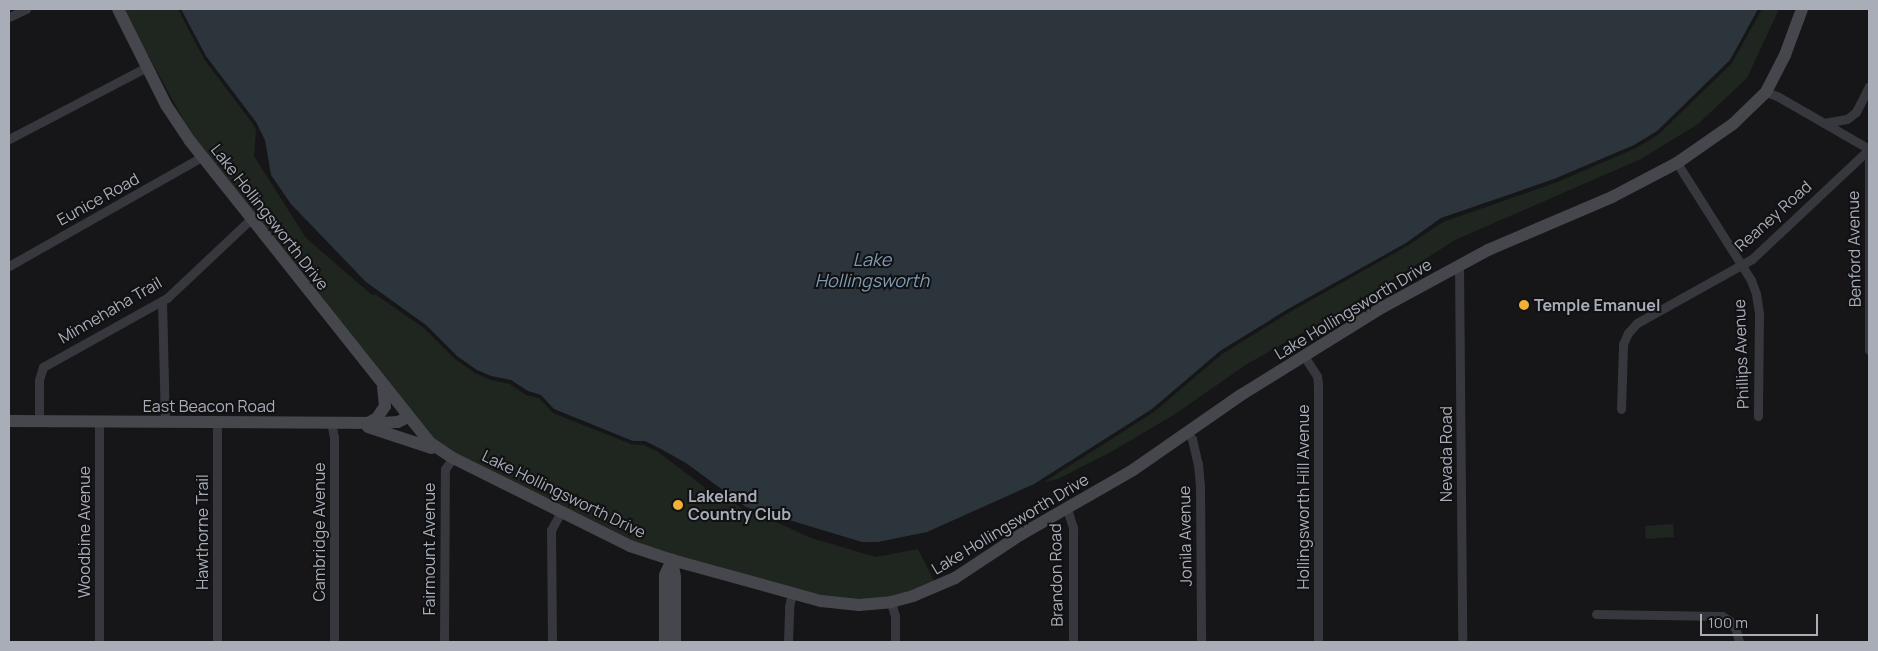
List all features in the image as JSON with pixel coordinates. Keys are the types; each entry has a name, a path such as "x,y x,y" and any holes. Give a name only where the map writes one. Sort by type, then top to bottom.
{"street":[{"path":"9,17 26,9"},
{"name":"Lake Hollingsworth Drive","path":"118,9 166,105 202,157 428,442 451,457 630,546 672,560 821,601 843,604 891,602 934,588 955,578 1020,534 1133,470 1187,432 1383,307 1488,250 1612,197 1677,163 1733,124 1766,92 1785,55 1802,9"},
{"path":"9,139 147,67"},
{"path":"1824,123 1848,119 1856,112 1869,86"},
{"path":"1766,92 1869,149"},
{"name":"Reaney Road","path":"1621,409 1621,354 1628,333 1646,317 1752,259 1869,149"},
{"name":"Benford Avenue","path":"1869,149 1869,350"},
{"name":"Eunice Road","path":"9,266 202,157"},
{"name":"Phillips Avenue","path":"1677,163 1751,280 1758,305 1758,416"},
{"name":"Minnehaha Trail","path":"39,421 39,380 43,367 162,301 252,218"},
{"name":"Nevada Road","path":"1459,265 1462,642"},
{"path":"162,301 165,422"},
{"name":"Hollingsworth Hill Avenue","path":"1304,356 1316,376 1318,384 1318,642"},
{"path":"368,422 377,418 385,406 383,387"},
{"name":"East Beacon Road","path":"9,421 398,422 408,417"},
{"name":"Woodbine Avenue","path":"99,422 99,642"},
{"name":"Hawthorne Trail","path":"217,422 217,642"},
{"name":"Cambridge Avenue","path":"331,422 334,437 334,642"},
{"path":"354,422 404,438 451,457"},
{"name":"Jonila Avenue","path":"1187,432 1192,439 1198,464 1200,484 1201,642"},
{"name":"Fairmount Avenue","path":"444,642 445,469 451,457"},
{"name":"Brandon Road","path":"1066,508 1073,528 1073,642"},
{"path":"552,642 551,530 561,512"},
{"path":"665,642 664,575 672,560"},
{"path":"672,560 675,577 676,642"},
{"path":"788,642 789,607 792,593"},
{"path":"891,602 895,616 895,642"},
{"path":"1596,614 1722,616 1736,630 1739,642"}],"shaded area":[{"path":"123,9 178,9 204,59 253,124 256,130 254,156 306,238 372,295 375,294 424,328 455,359 475,373 491,380 510,384 526,395 539,398 553,413 631,444 644,445 657,451 708,490 731,500 745,511 774,521 811,538 876,557 918,549 935,583 890,597 860,600 822,596 676,556 631,541 455,454 431,438 211,162 184,121"},
{"path":"1762,9 1779,9 1747,78 1698,124 1641,159 1455,240 1364,298 1247,364 1175,414 1111,452 1058,479 1044,482 1154,412 1222,354 1290,312 1407,246 1443,222 1555,183 1636,148 1659,134 1732,63"},
{"path":"1673,524 1674,537 1646,539 1645,526"}],"water":[{"name":"Lake Hollingsworth","path":"181,9 1758,9 1730,60 1657,131 1634,145 1554,179 1441,218 1406,243 1288,309 1220,351 1152,409 1034,484 927,532 878,542 862,542 746,507 686,463 661,449 645,441 633,441 554,409 541,395 528,391 511,380 491,376 477,370 457,356 426,325 366,282 291,204 271,175 265,140 256,122 206,56"}],"place":[{"name":"Temple Emanuel","path":"1524,305"},
{"name":"Lakeland Country Club","path":"678,505"}]}
